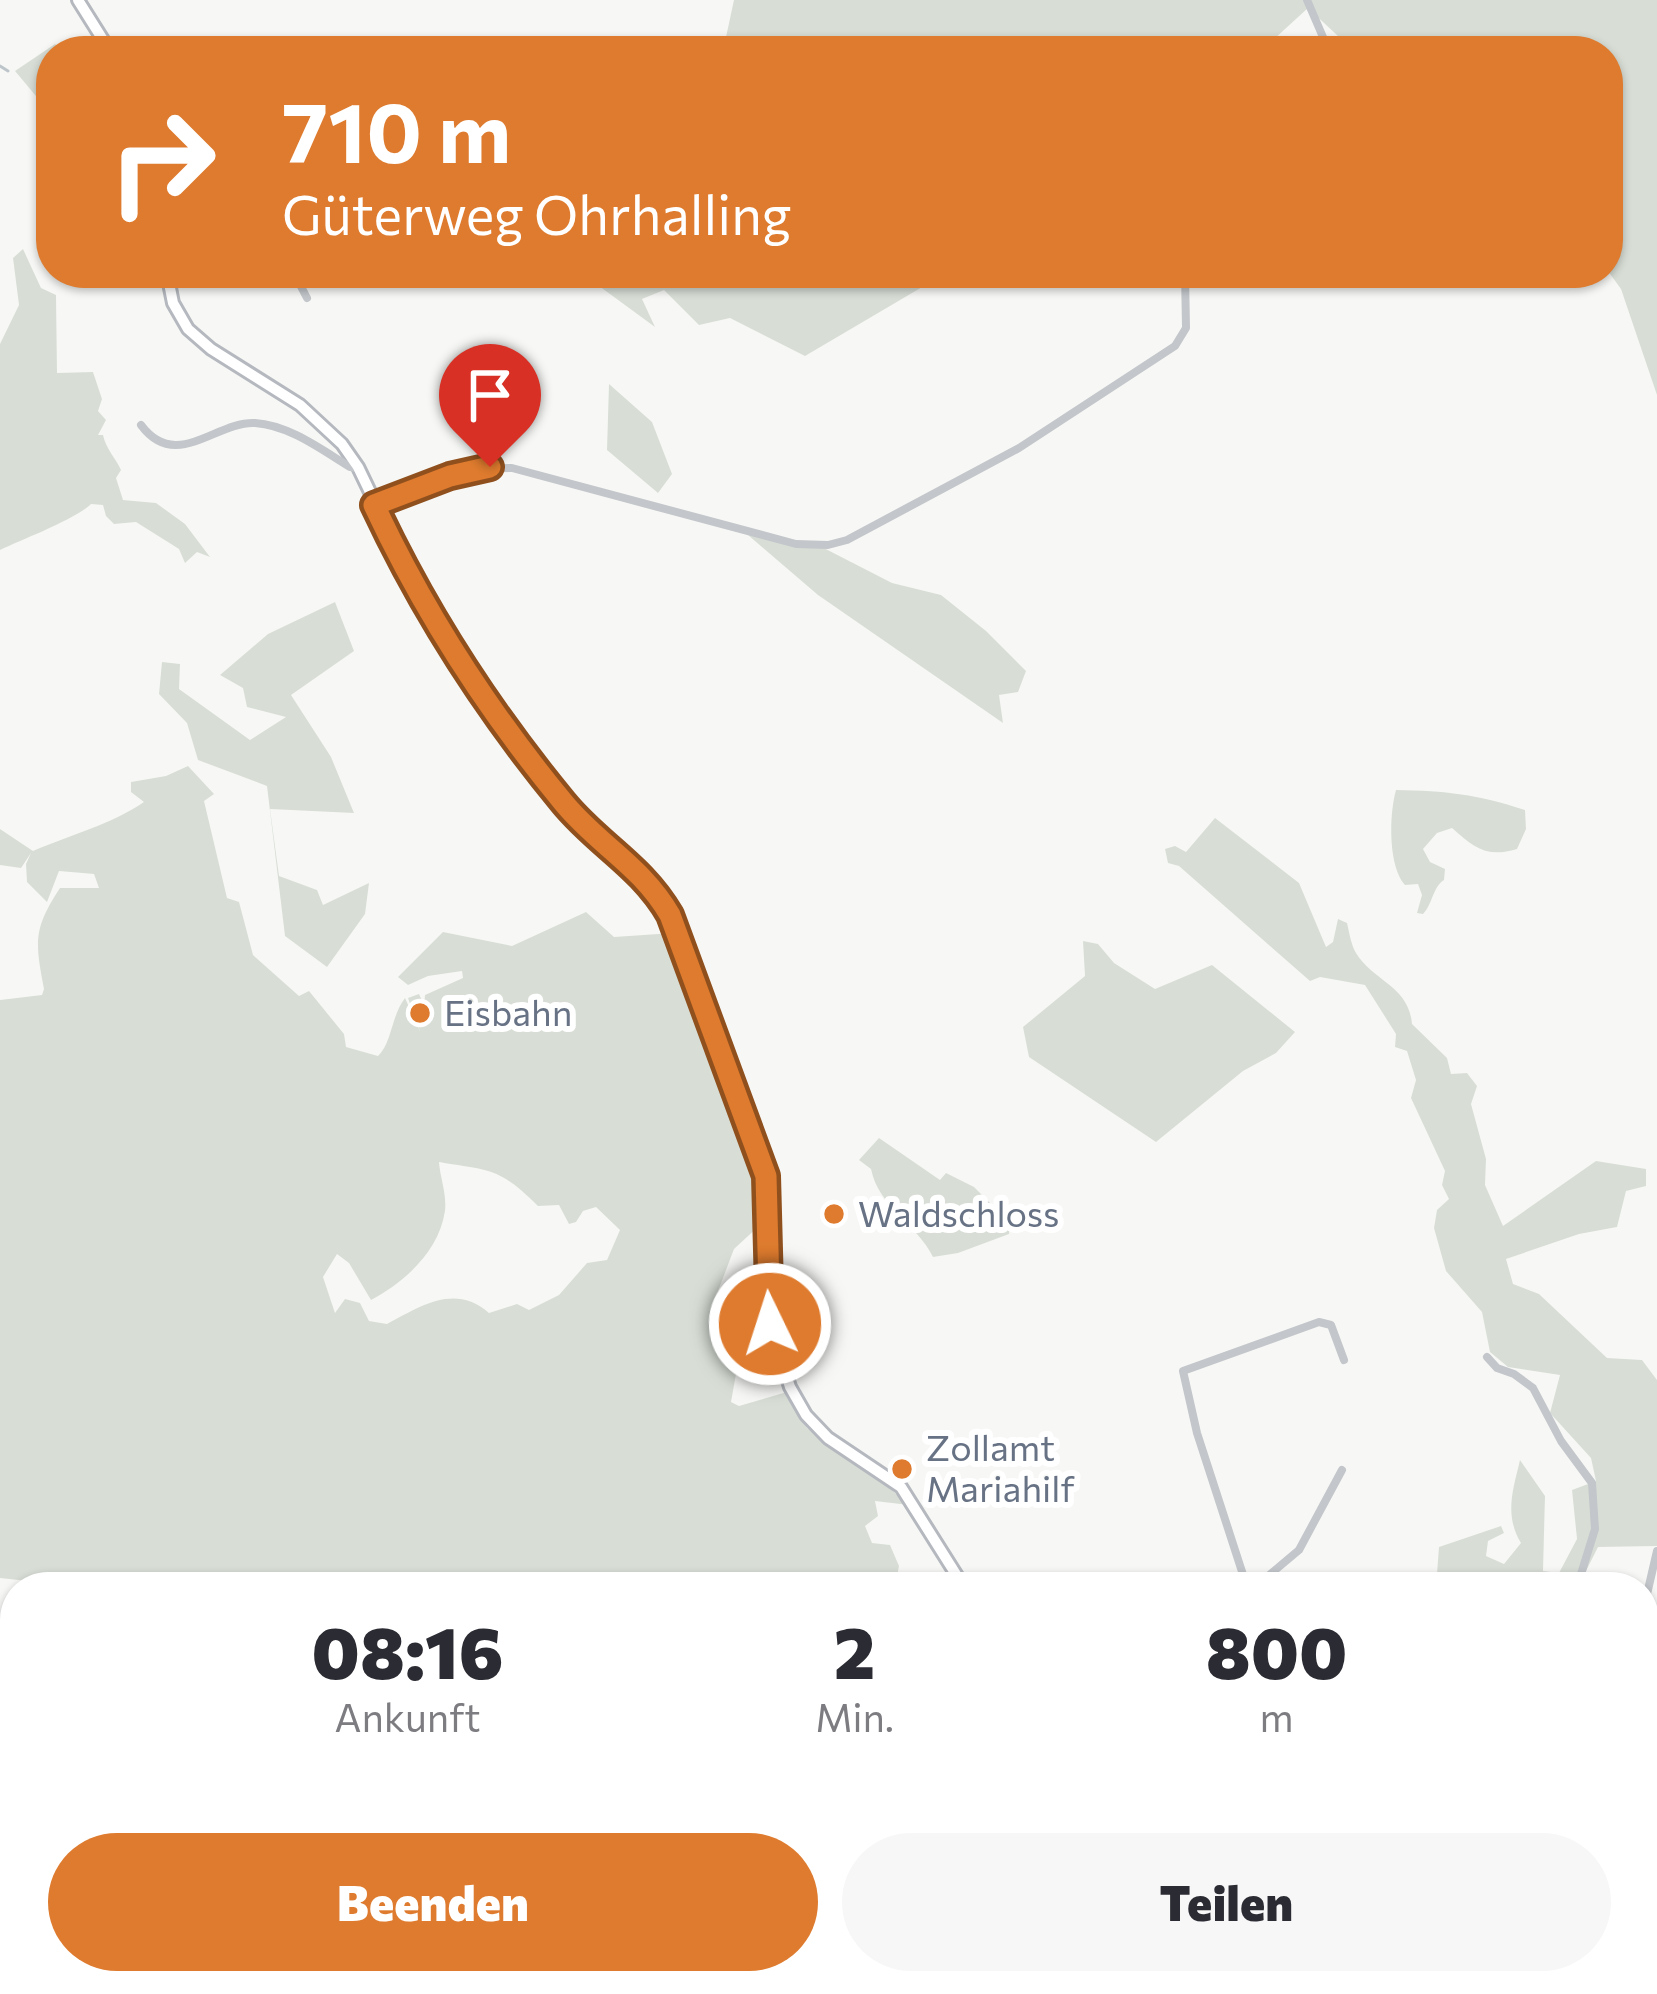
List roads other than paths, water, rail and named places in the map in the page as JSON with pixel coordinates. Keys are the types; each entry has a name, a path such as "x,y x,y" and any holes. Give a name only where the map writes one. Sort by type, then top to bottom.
{"main road":[{"path":"78,0 101,36"},
{"path":"170,288 188,329 314,416 358,467 446,642 489,704 577,819 646,878 670,915 766,1176 772,1340 790,1387 806,1415 828,1438 901,1487 955,1572"}],"street":[{"path":"1306,0 1322,36"},
{"path":"302,288 307,298"},
{"path":"374,505 472,470 512,468 796,544 847,540 1019,448 1175,346 1183,338 1189,313 1186,288"},
{"path":"141,424 156,439 178,444 259,423 358,467"},
{"path":"1246,1572 1197,1432 1183,1370 1319,1322 1331,1324 1344,1360"},
{"path":"1487,1357 1533,1388 1561,1441 1592,1483 1595,1529 1582,1572"},
{"path":"1270,1572 1299,1550 1342,1470"}],"waterway":[{"path":"0,66 8,71"}],"place":[{"name":"Eisbahn","path":"420,1013"},
{"name":"Waldschloss","path":"834,1214"},
{"name":"Zollamt Mariahilf","path":"902,1469"}]}
